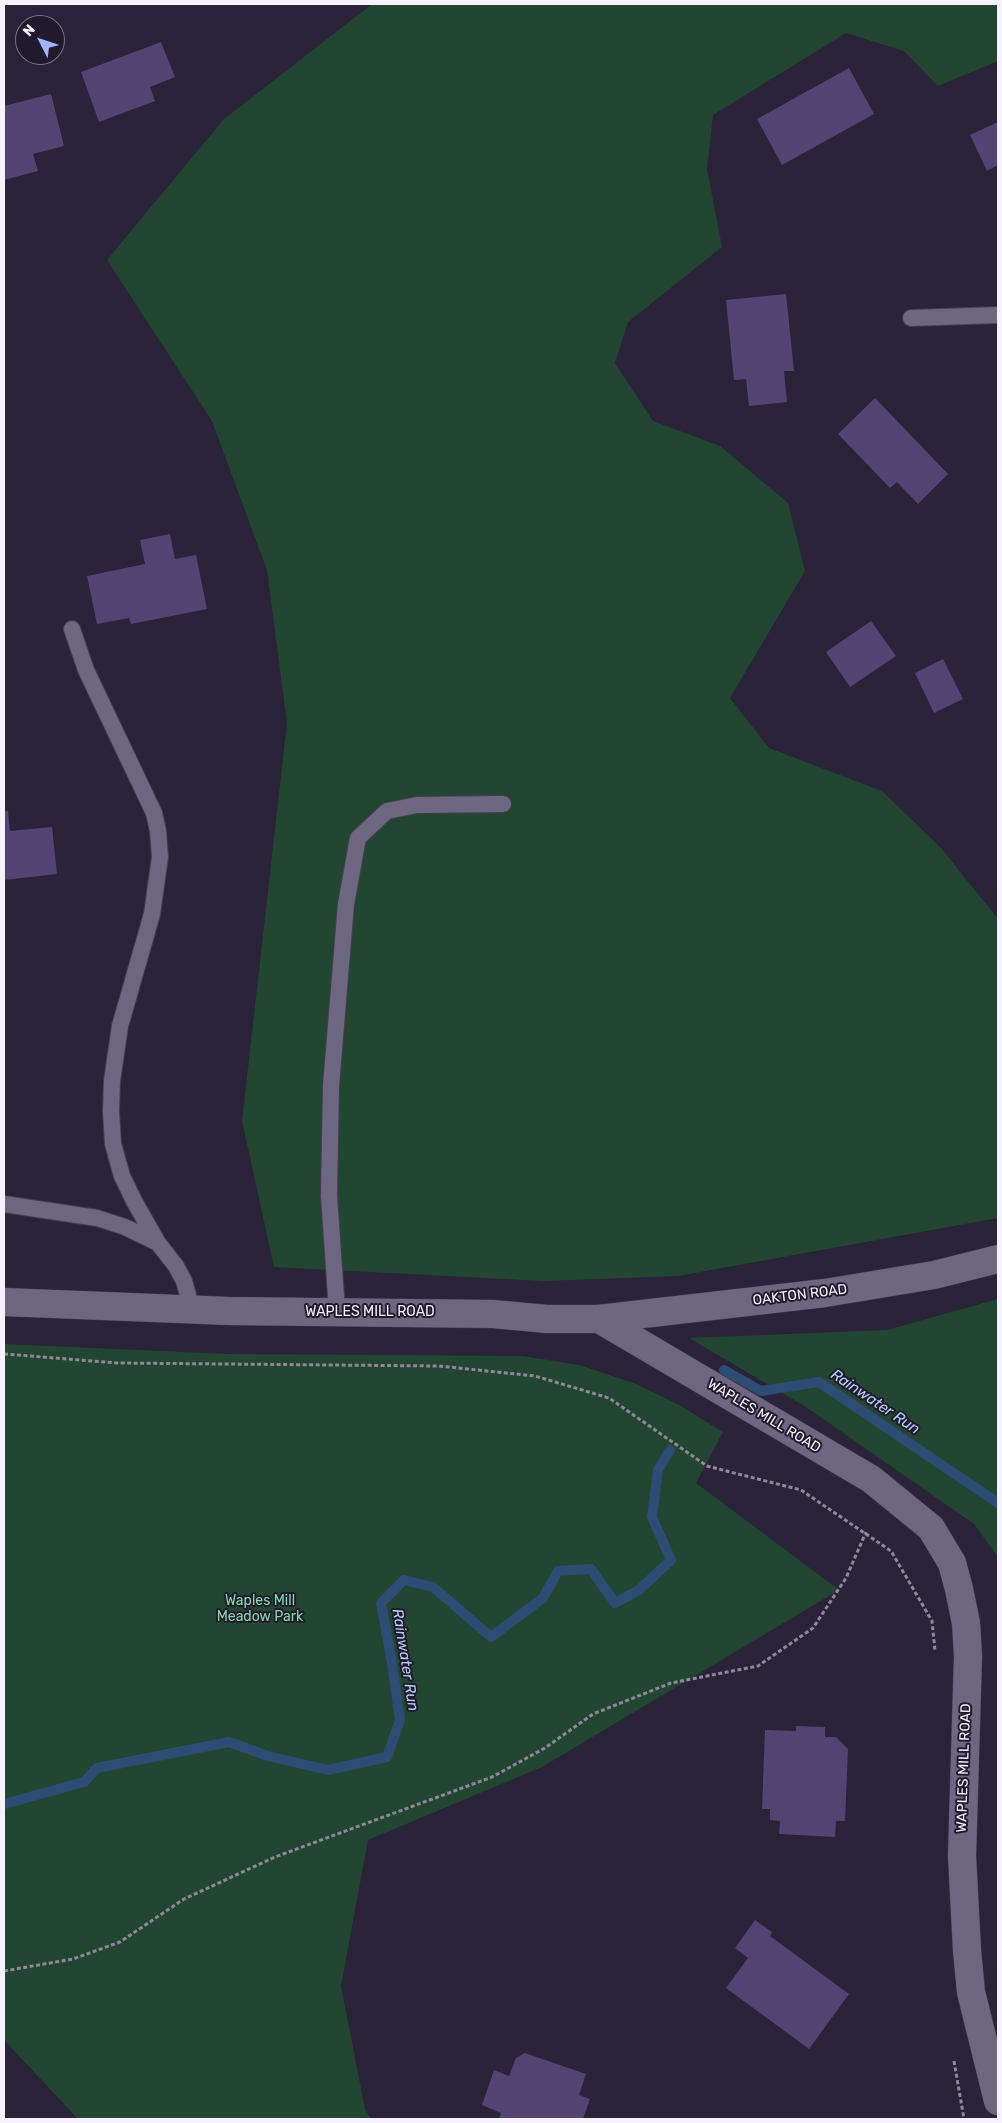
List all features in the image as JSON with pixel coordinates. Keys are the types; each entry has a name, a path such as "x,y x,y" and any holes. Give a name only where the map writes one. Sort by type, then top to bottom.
{"main road":[{"name":"OAKTON ROAD","path":"599,1319 825,1293 934,1275 998,1259"},
{"name":"WAPLES MILL ROAD","path":"4,1302 192,1309 493,1314 547,1319 599,1319 871,1479 930,1528 952,1562 966,1623 968,1656 962,1856 967,1950 971,1992 998,2101"}],"lane":[{"path":"911,318 998,315"},
{"path":"72,629 86,670 154,813 158,831 160,857 152,914 120,1026 112,1080 113,1144 122,1176 158,1243 176,1266 184,1281 192,1309"},
{"path":"337,1311 329,1196 331,1086 346,904 358,838 386,811 417,804 503,804"},
{"path":"4,1204 96,1218 125,1227 158,1243"}],"path":[{"path":"4,1354 118,1363 439,1366 535,1376 609,1398 708,1466 801,1490 866,1532 891,1551 932,1621 936,1661"},
{"path":"4,1971 72,1959 120,1942 184,1899 275,1857 492,1777 546,1748 593,1714 671,1683 758,1666 813,1628 846,1578 866,1532"},
{"path":"954,2060 964,2119"}],"green space":[{"path":"372,4 998,4 998,61 938,86 904,51 846,33 713,115 707,169 722,247 628,322 615,363 653,421 720,446 788,503 805,571 730,698 769,748 882,791 941,848 998,919 998,1218 678,1276 544,1281 274,1267 242,1121 287,723 267,570 212,421 107,260 223,120"},
{"path":"998,1299 998,1557 974,1524 806,1407 689,1338 887,1330"},
{"name":"Waples Mill Meadow Park","path":"4,1344 228,1354 523,1356 579,1365 634,1383 681,1406 723,1432 696,1483 839,1590 542,1767 368,1840 341,1986 365,2109 371,2119 78,2119 4,2040"}],"building":[{"path":"161,42 175,77 150,87 155,101 99,122 81,72"},
{"path":"849,68 874,114 782,165 757,119"},
{"path":"51,94 64,146 33,154 38,171 4,180 4,106"},
{"path":"998,122 998,165 987,171 970,135"},
{"path":"786,294 794,371 784,371 787,402 749,406 746,379 734,380 726,300"},
{"path":"875,398 948,474 918,504 897,482 890,488 838,434"},
{"path":"170,534 175,559 196,555 207,609 131,624 129,618 97,624 87,576 145,564 140,540"},
{"path":"871,621 896,656 850,687 826,652"},
{"path":"943,659 963,699 934,713 915,673"},
{"path":"4,811 8,811 10,831 52,827 57,874 4,880"},
{"path":"796,1726 825,1727 825,1737 836,1737 848,1749 845,1821 836,1821 835,1837 779,1834 780,1821 770,1820 770,1809 762,1809 765,1730 796,1731"},
{"path":"755,1920 772,1932 770,1936 849,1994 809,2049 726,1988 748,1958 735,1948"},
{"path":"525,2053 586,2074 579,2095 590,2099 583,2119 499,2119 501,2113 482,2105 494,2070 509,2076 516,2058"}],"waterway":[{"name":"Rainwater Run","path":"724,1370 761,1391 819,1382 998,1503"},
{"name":"Rainwater Run","path":"4,1804 84,1782 97,1768 229,1742 268,1756 328,1770 387,1757 400,1720 381,1603 404,1580 433,1587 491,1637 543,1598 558,1571 591,1569 615,1603 639,1590 671,1560 652,1517 658,1470 670,1450"}]}
